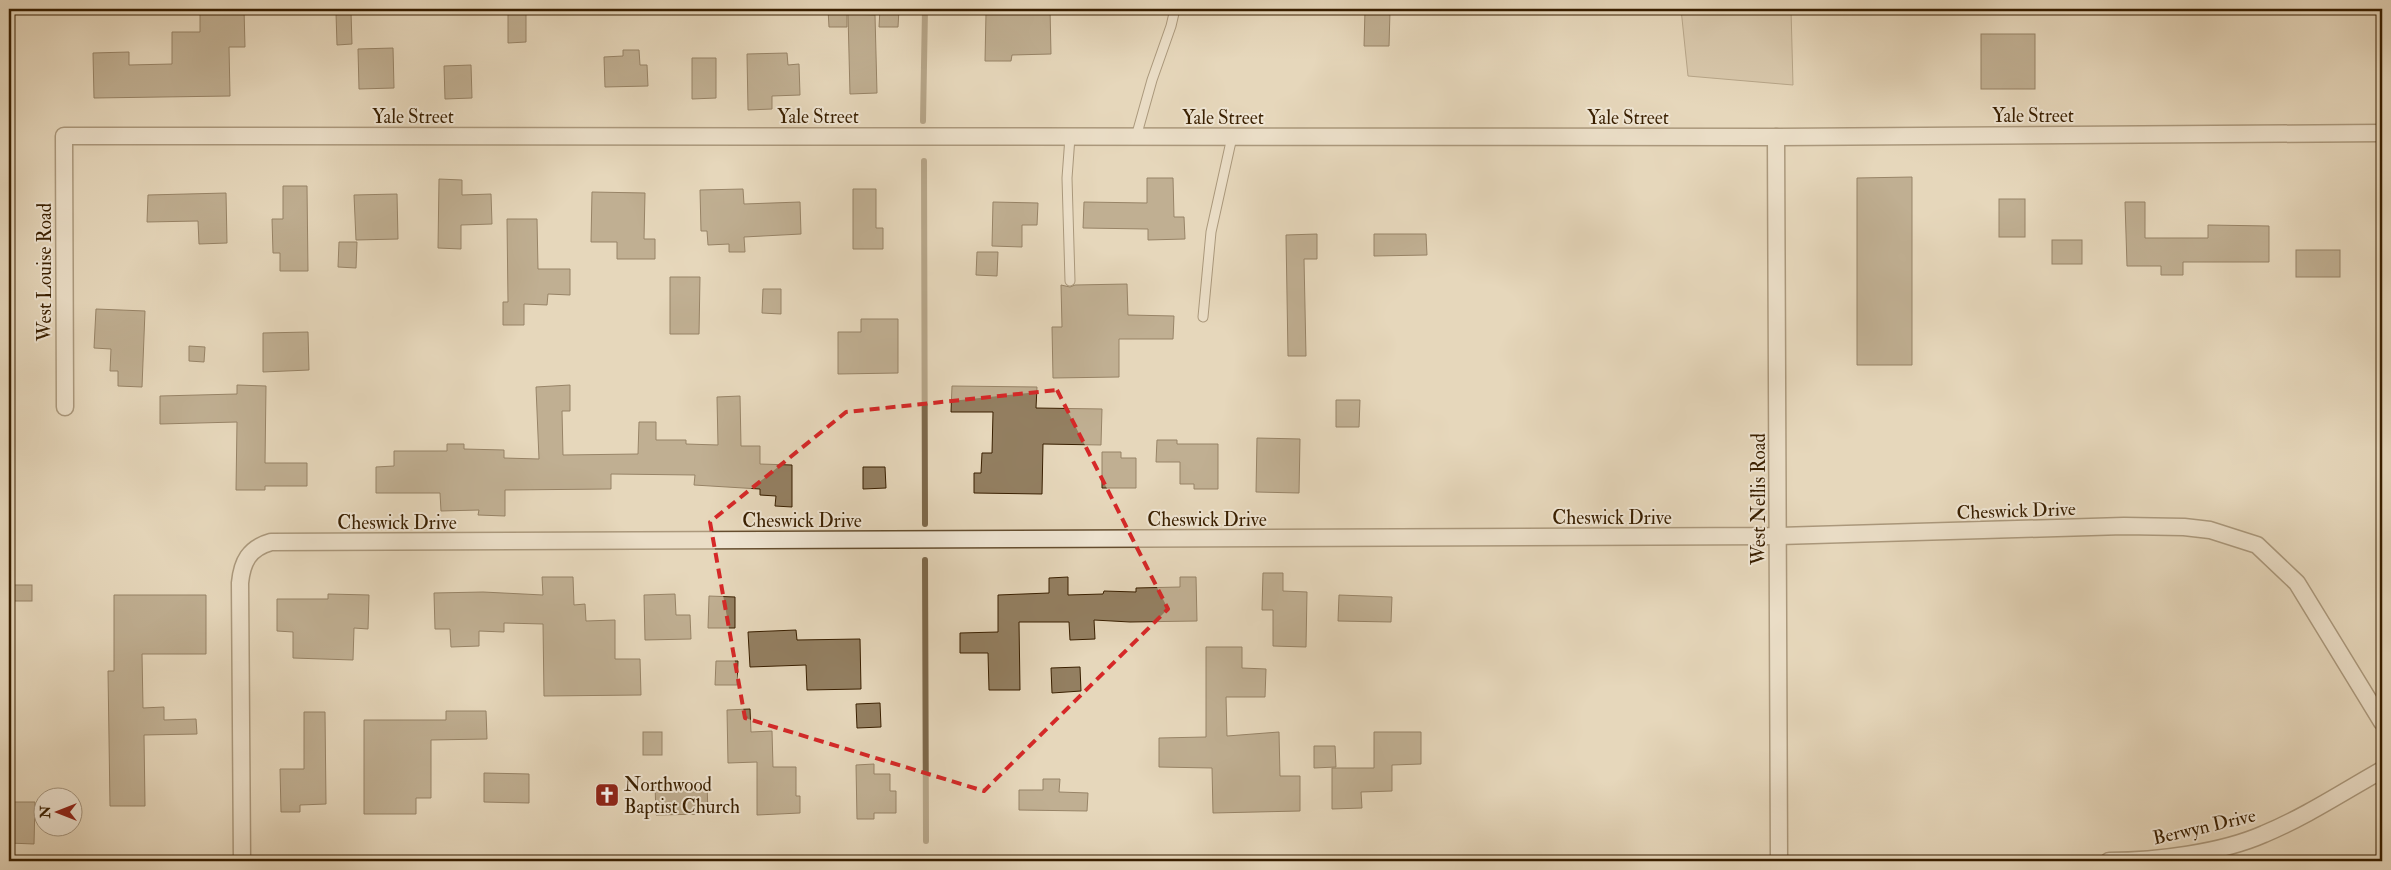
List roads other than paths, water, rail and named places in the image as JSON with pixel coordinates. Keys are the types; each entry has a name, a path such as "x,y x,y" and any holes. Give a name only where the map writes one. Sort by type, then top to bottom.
{"street":[{"name":"Yale Street","path":"64,136 1776,137 2382,133"},
{"name":"West Louise Road","path":"64,136 65,407"},
{"name":"West Nellis Road","path":"1776,137 1779,861"},
{"name":"Cheswick Drive","path":"242,861 240,583 242,568 250,554 256,548 271,542 1779,536 2124,526 2210,530 2234,536 2257,545 2297,583 2382,722"},
{"name":"Berwyn Drive","path":"2109,861 2174,856 2218,848 2263,835 2382,770"}],"lane":[{"path":"1136,137 1152,80 1171,26 1174,9"},
{"path":"1070,137 1067,178 1070,281"},
{"path":"1203,317 1210,232 1232,137"}],"waterway":[{"path":"923,121 925,9"},
{"path":"924,161 925,524"},
{"path":"925,560 926,841"}],"place":[{"name":"Northwood Baptist Church","path":"607,795"}]}
